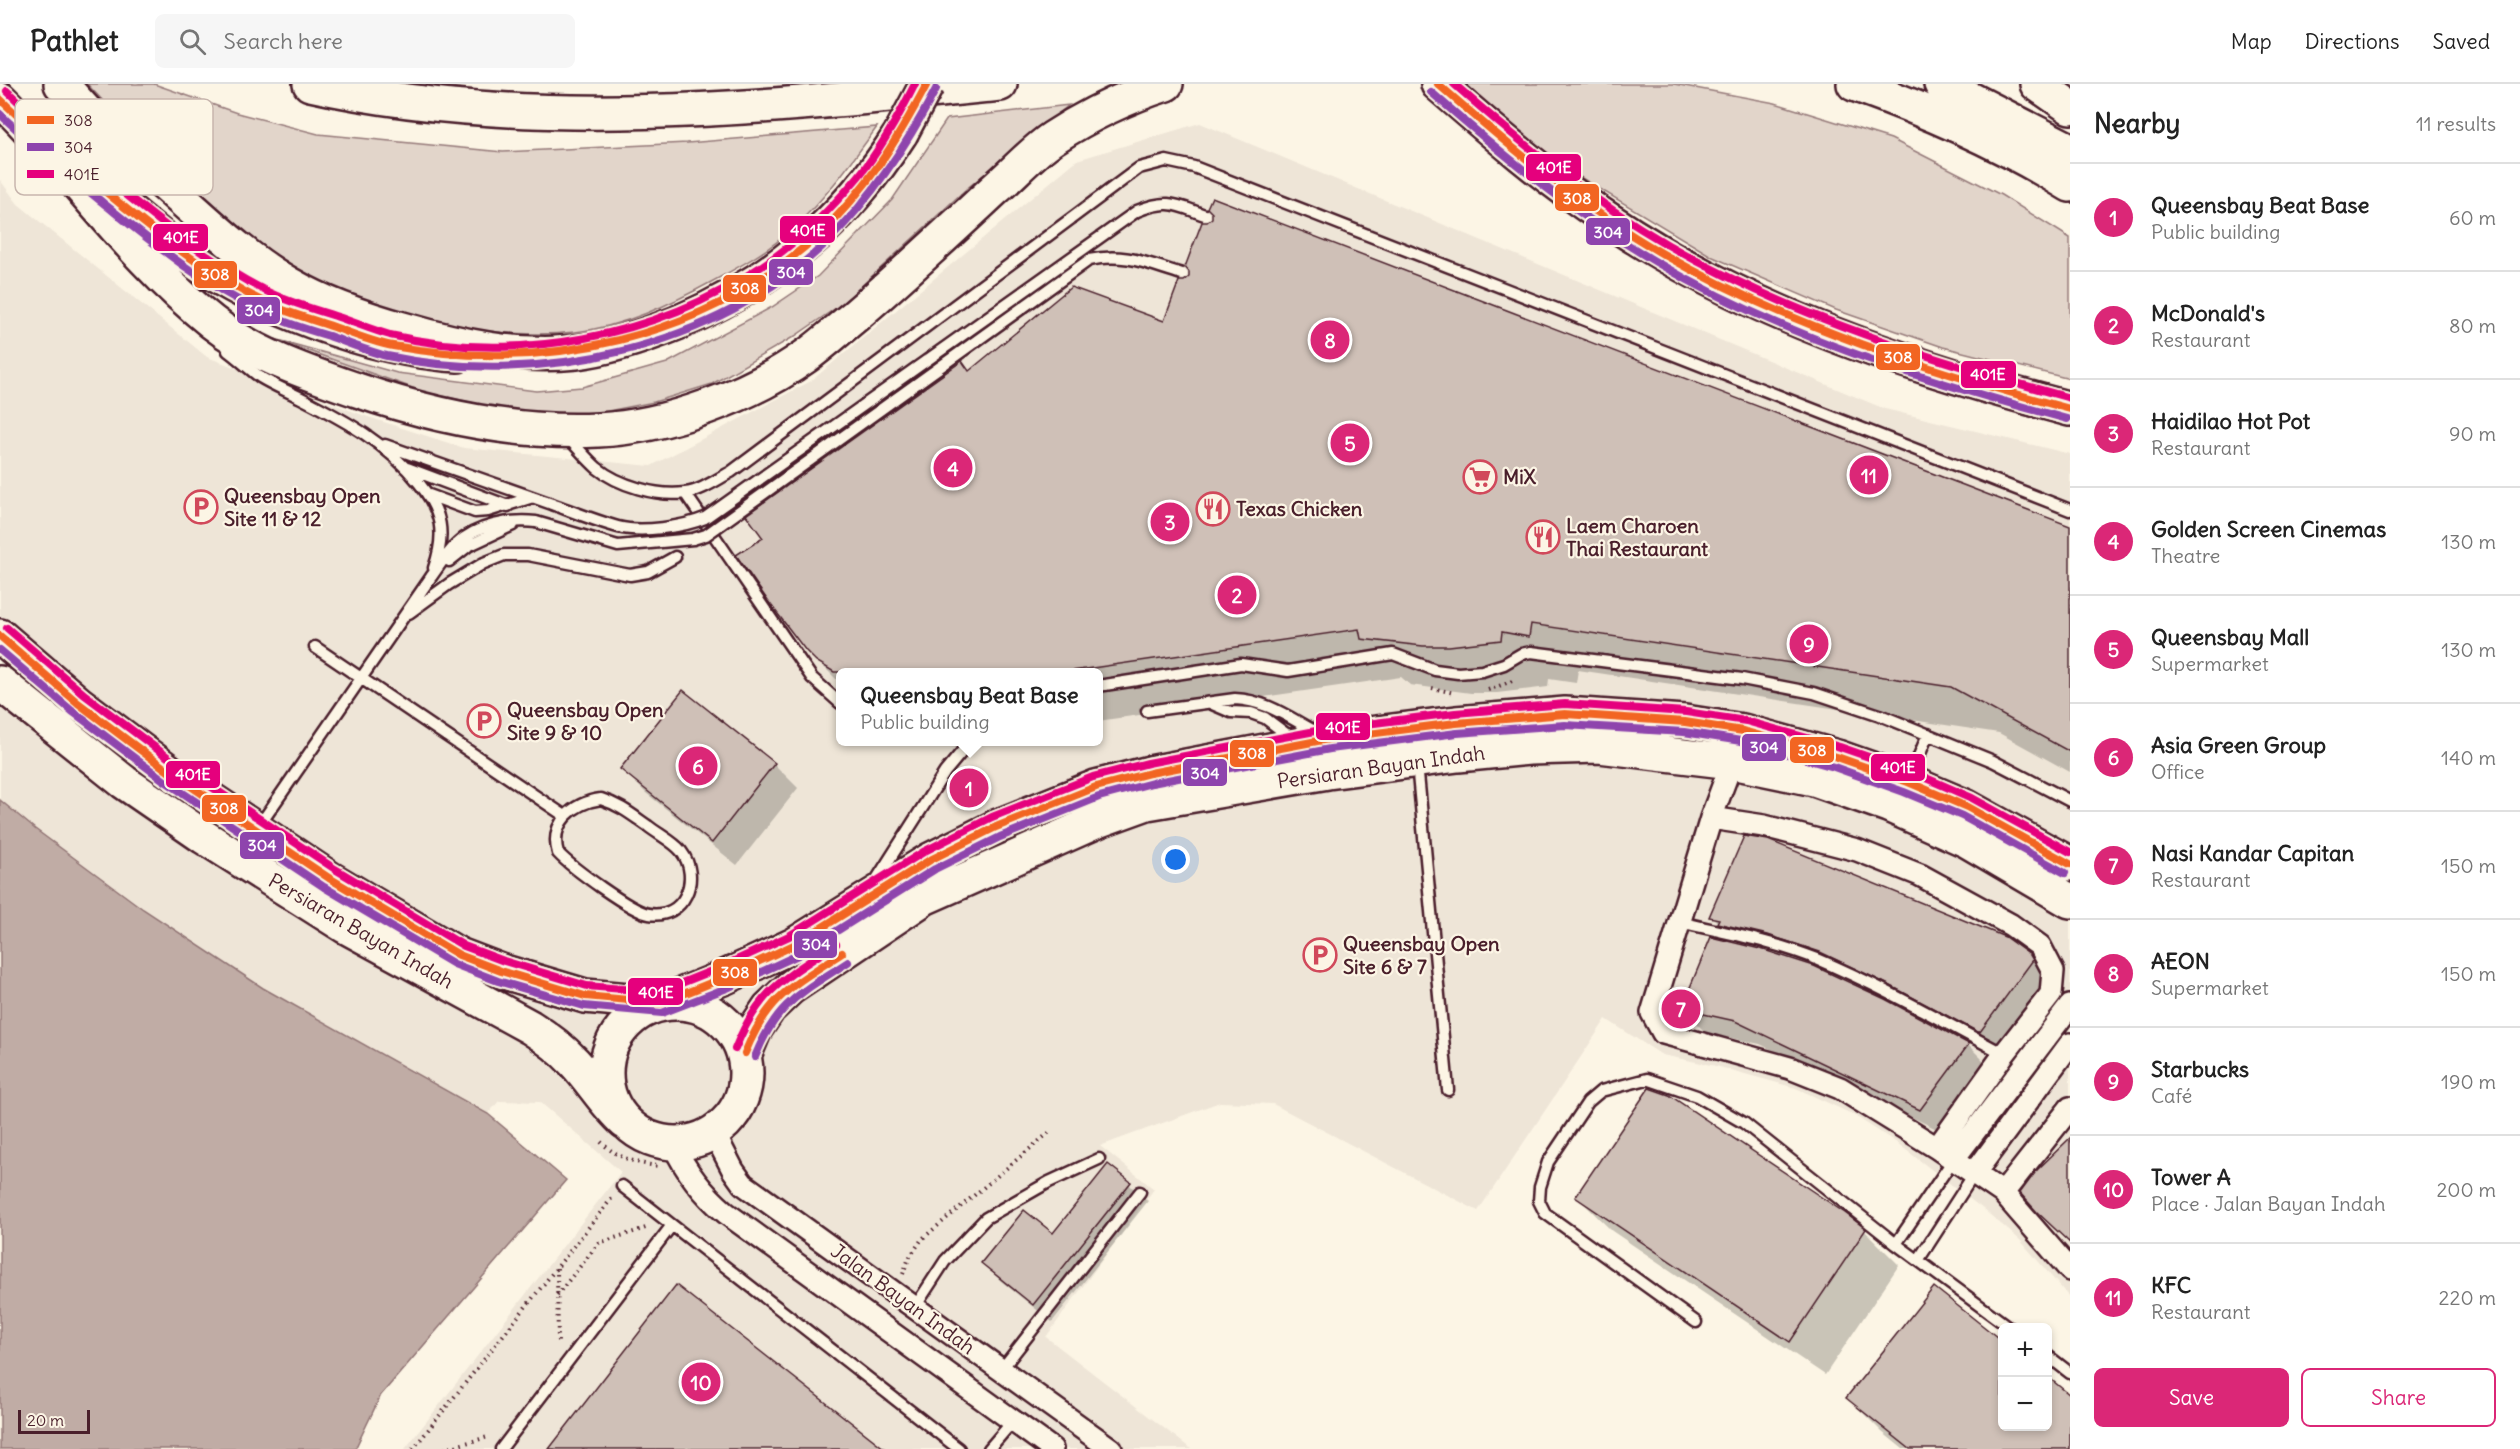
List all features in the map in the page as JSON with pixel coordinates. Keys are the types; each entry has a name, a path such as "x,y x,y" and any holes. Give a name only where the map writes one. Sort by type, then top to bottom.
{"main road":[{"path":"61,84 75,99"},
{"path":"310,84 364,96 412,103 538,111 676,110 865,98 1000,84"},
{"path":"111,195 182,253 287,312 390,345 443,354 486,357 597,348 659,330 718,304 772,272 830,224 865,186 901,133 927,84"},
{"path":"89,195 147,262 212,322 232,336 287,364 385,399 443,414 502,426 600,430 653,422 706,406 755,386 805,356 857,314 1050,140 1128,96 1166,84"},
{"path":"1438,84 1548,176 1610,221 1711,280 1843,338 1994,389 2070,410"},
{"path":"1854,84 2030,160 2070,185"},
{"path":"1941,84 2070,150"},
{"path":"2037,84 2070,107"},
{"path":"0,99 15,114"},
{"path":"175,195 232,245 288,284 338,308 439,340 484,350 556,353"},
{"name":"Persiaran Bayan Indah","path":"0,636 78,703 171,773 255,831 459,954 501,971 585,996 660,1003 776,955 930,860 996,827 1096,787 1150,773 1314,742 1456,723 1565,714 1684,722 1786,742 1908,782 1967,807 2070,864"},
{"name":"Persiaran Bayan Indah","path":"0,684 124,782 204,837 345,926 530,1027 555,1044 575,1063 605,1102 625,1122"},
{"name":"Persiaran Bayan Indah","path":"745,1053 755,1029 768,1008 790,988 924,898 1049,841 1147,803 1328,772 1417,760 1529,748 1599,746 1732,762 1814,779 1888,805 1968,841 2069,902"},
{"path":"682,1002 703,1006 721,1018 736,1034 745,1053 747,1076 742,1098 731,1118 714,1133 694,1141 673,1143 656,1141 639,1133 625,1122 613,1105 606,1084 606,1063 612,1042 624,1024 640,1011 660,1003 682,1002"}],"street":[{"path":"1732,762 1711,818 1652,1013 1663,1033 1790,1068 1840,1088 2004,1193 2070,1270"},
{"path":"1711,818 1764,826 1857,850 1920,875 2011,925 2040,946 2053,971 2051,994 2004,1054 1945,1154"},
{"path":"1945,1154 2070,1006"},
{"path":"1974,1174 2070,1044"},
{"path":"2004,1193 2068,1115"},
{"name":"Jalan Bayan Indah","path":"714,1133 743,1184 1110,1449"},
{"name":"Jalan Bayan Indah","path":"673,1143 684,1168 710,1199 1052,1449"}],"lane":[{"path":"559,430 599,469 621,482 668,493 685,493 702,488 731,472 1139,168 1166,161 1194,167 2070,510"},
{"path":"380,443 530,498 619,527 634,529 688,525 724,507 1137,211 1155,204 1169,203 1205,214"},
{"path":"255,831 430,577 456,544 467,536 496,525 518,522 536,522 618,546 693,539 706,535 1089,260 1108,256 1129,258 1182,274"},
{"path":"170,284 197,321 212,337 261,377 348,422 380,443 407,468 429,495 441,522 440,552 430,577"},
{"path":"407,468 508,506"},
{"path":"685,493 812,678 836,699"},
{"path":"429,495 475,512 508,506 530,498"},
{"path":"402,618 449,584 484,563 504,555 528,555 630,575 648,572 675,557"},
{"path":"315,647 565,816"},
{"path":"1103,685 1241,664 1288,671 1393,654 1435,669 1458,673 1482,671 1531,652 1742,679 1814,693 1928,734 1993,761 2070,801"},
{"path":"1147,711 1235,699 1259,702 1314,742"},
{"path":"1207,702 1231,712 1251,713 1265,718 1314,742"},
{"path":"1908,782 1928,734"},
{"path":"863,900 945,772 965,746"},
{"path":"1417,760 1448,1090"},
{"path":"601,799 619,805 681,850 690,873 689,887 684,900 670,912 647,914 638,911 564,859 558,853 555,844 565,816 578,804 588,801 601,799"},
{"path":"1680,922 1757,940 1814,958 1891,993 2004,1054"},
{"path":"1696,1322 1545,1213 1539,1201 1540,1186 1548,1162 1588,1102 1601,1092 1647,1079 1697,1096 1744,1123 1896,1244 2003,1323"},
{"path":"1896,1244 1945,1154"},
{"path":"915,1307 945,1261 986,1218 1049,1182 1099,1159"},
{"path":"1919,1259 1974,1174"},
{"path":"622,1186 958,1449"},
{"path":"1001,1370 1140,1192"},
{"path":"501,1449 669,1223"},
{"path":"2052,1359 2070,1373"},
{"path":"989,1449 1012,1421"}],"path":[{"path":"895,1293 909,1258 922,1239 1051,1131"},
{"path":"412,1449 639,1164"},
{"path":"557,1295 599,1243 669,1223"},
{"path":"557,1268 558,1374"},
{"path":"444,1449 515,1430"}],"shaded area":[{"path":"87,84 154,84 197,99 101,99"},
{"path":"1448,84 1674,84 1775,103 1891,139 2001,195 2070,238 2070,379 1943,347 1836,310 1713,257 1550,159"},
{"path":"213,105 318,134 503,152 687,143 877,127 816,205 783,237 754,258 664,306 629,320 575,332 506,333 471,329 400,313 366,302 334,290 274,257 197,195 213,195"},
{"path":"1069,105 965,190 843,303 795,336 712,384 654,402 582,416 511,411 424,392 275,339 397,373 536,391 582,387 667,363 772,307 818,276 892,200 947,119"},
{"path":"1200,123 1885,409 2070,454 2070,1298 2020,1240 1897,1143 1852,1114 1796,1088 1716,1066 1662,1055 1606,1019 1478,1211 1273,1104 1220,1102 1100,1146 1154,1189 1046,1337 1191,1449 405,1449 621,1172 540,1102 499,1101 488,1114 263,988 142,909 0,800 0,180 18,204 207,357 365,416 464,448 651,466 811,381 1077,160"},
{"path":"0,800 35,829 143,909 263,988 488,1114 566,1180 381,1395 355,1449 0,1449"}],"building":[{"path":"1212,197 2070,526 2070,752 1951,687 1531,624 1529,637 1502,632 1501,640 1449,646 1423,646 1361,639 1359,629 1092,668 836,668 834,672 816,661 768,601 736,555 763,538 746,515 962,361 969,371 1071,287 1164,321 1179,281 1184,281 1189,277 1189,272 1185,267 1202,222 1207,222 1212,218 1212,213 1207,208"},
{"path":"683,690 775,763 712,843 620,769"},
{"path":"1744,836 1768,840 2005,937 2030,955 2033,960 1978,1032 1820,952 1768,935 1717,923 1719,919 1709,917"},
{"path":"1711,937 1764,950 1814,966 1885,999 1969,1044 1920,1110 1735,1021 1681,1009"},
{"path":"1649,1088 1669,1095 1866,1229 1790,1342 1575,1197"},
{"path":"2070,1138 2070,1243 2020,1193 2037,1170"},
{"path":"1108,1164 1131,1182 1033,1305 981,1263 1024,1210 1053,1233"},
{"path":"676,1285 714,1315 885,1449 549,1449"},
{"path":"1934,1287 1998,1338 1998,1431 2052,1431 2052,1380 2070,1395 2070,1449 1910,1449 1846,1398"}],"transit line":[{"name":"401E","path":"126,195 228,270 284,299 390,335 438,343 486,347 535,345 583,338 631,327 677,311 721,291 762,266 813,225 858,177 889,132 915,84"},
{"name":"308","path":"110,195 189,257 246,293 291,313 363,338 393,346 450,353 507,355 564,350 620,340 674,323 726,300 775,270 820,233 852,200 893,144 927,84"},
{"name":"308","path":"1438,84 1574,196 1633,236 1711,280 1810,325 1861,344 1965,379 2070,409"},
{"name":"401E","path":"1454,84 1505,128 1584,190 1639,228 1716,271 1764,294 1864,334 1966,368 2070,398"},
{"name":"304","path":"93,195 198,275 239,300 277,319 387,356 445,365 504,367 564,362 623,351 680,333 734,309 784,278 829,240 861,205 901,150 936,89"},
{"name":"401E","path":"7,91 16,99"},
{"name":"304","path":"1431,92 1512,160 1596,224 1704,289 1805,335 1856,354 1961,389 2067,419"},
{"name":"308","path":"0,99 15,113"},
{"name":"304","path":"0,114 15,128"},
{"name":"401E","path":"7,628 85,695 177,764 335,869 464,946 504,961 587,986 659,992 719,968 789,936 925,851 992,817 1093,777 1148,763 1326,729 1455,713 1565,704 1686,712 1746,721 1840,747 1912,772 1972,798 2070,852"},
{"name":"308","path":"0,636 78,703 171,773 329,878 459,955 501,971 585,996 661,1003 723,978 794,945 930,860 996,827 1096,787 1150,773 1328,739 1456,723 1565,714 1685,722 1743,731 1837,757 1908,782 1967,807 2070,864"},
{"name":"304","path":"0,650 72,711 165,781 324,887 454,964 498,981 584,1006 662,1013 727,988 800,954 935,869 1000,837 1099,797 1152,783 1330,749 1457,733 1565,725 1684,732 1741,741 1834,767 1904,792 1962,816 2065,873"},
{"name":"401E","path":"735,1049 744,1029 764,998 788,976 836,944"},
{"name":"308","path":"745,1053 763,1018 773,1005 809,974 842,953"},
{"name":"304","path":"755,1057 772,1023 792,1000 848,962"}],"place":[{"name":"AEON","path":"1330,340"},
{"name":"Queensbay Mall","path":"1350,443"},
{"name":"Golden Screen Cinemas","path":"953,468"},
{"name":"KFC","path":"1869,475"},
{"name":"MiX","path":"1480,477"},
{"name":"Queensbay Open Site 11 & 12","path":"201,507"},
{"name":"Texas Chicken","path":"1213,509"},
{"name":"Haidilao Hot Pot","path":"1170,522"},
{"name":"Laem Charoen Thai Restaurant","path":"1543,537"},
{"name":"McDonald's","path":"1237,595"},
{"name":"Starbucks","path":"1809,644"},
{"name":"Queensbay Open Site 9 & 10","path":"484,721"},
{"name":"Asia Green Group","path":"698,766"},
{"name":"Queensbay Beat Base","path":"969,788"},
{"name":"Queensbay Open Site 6 & 7","path":"1320,955"},
{"name":"Nasi Kandar Capitan","path":"1681,1009"},
{"name":"Tower A","path":"701,1382"}]}
